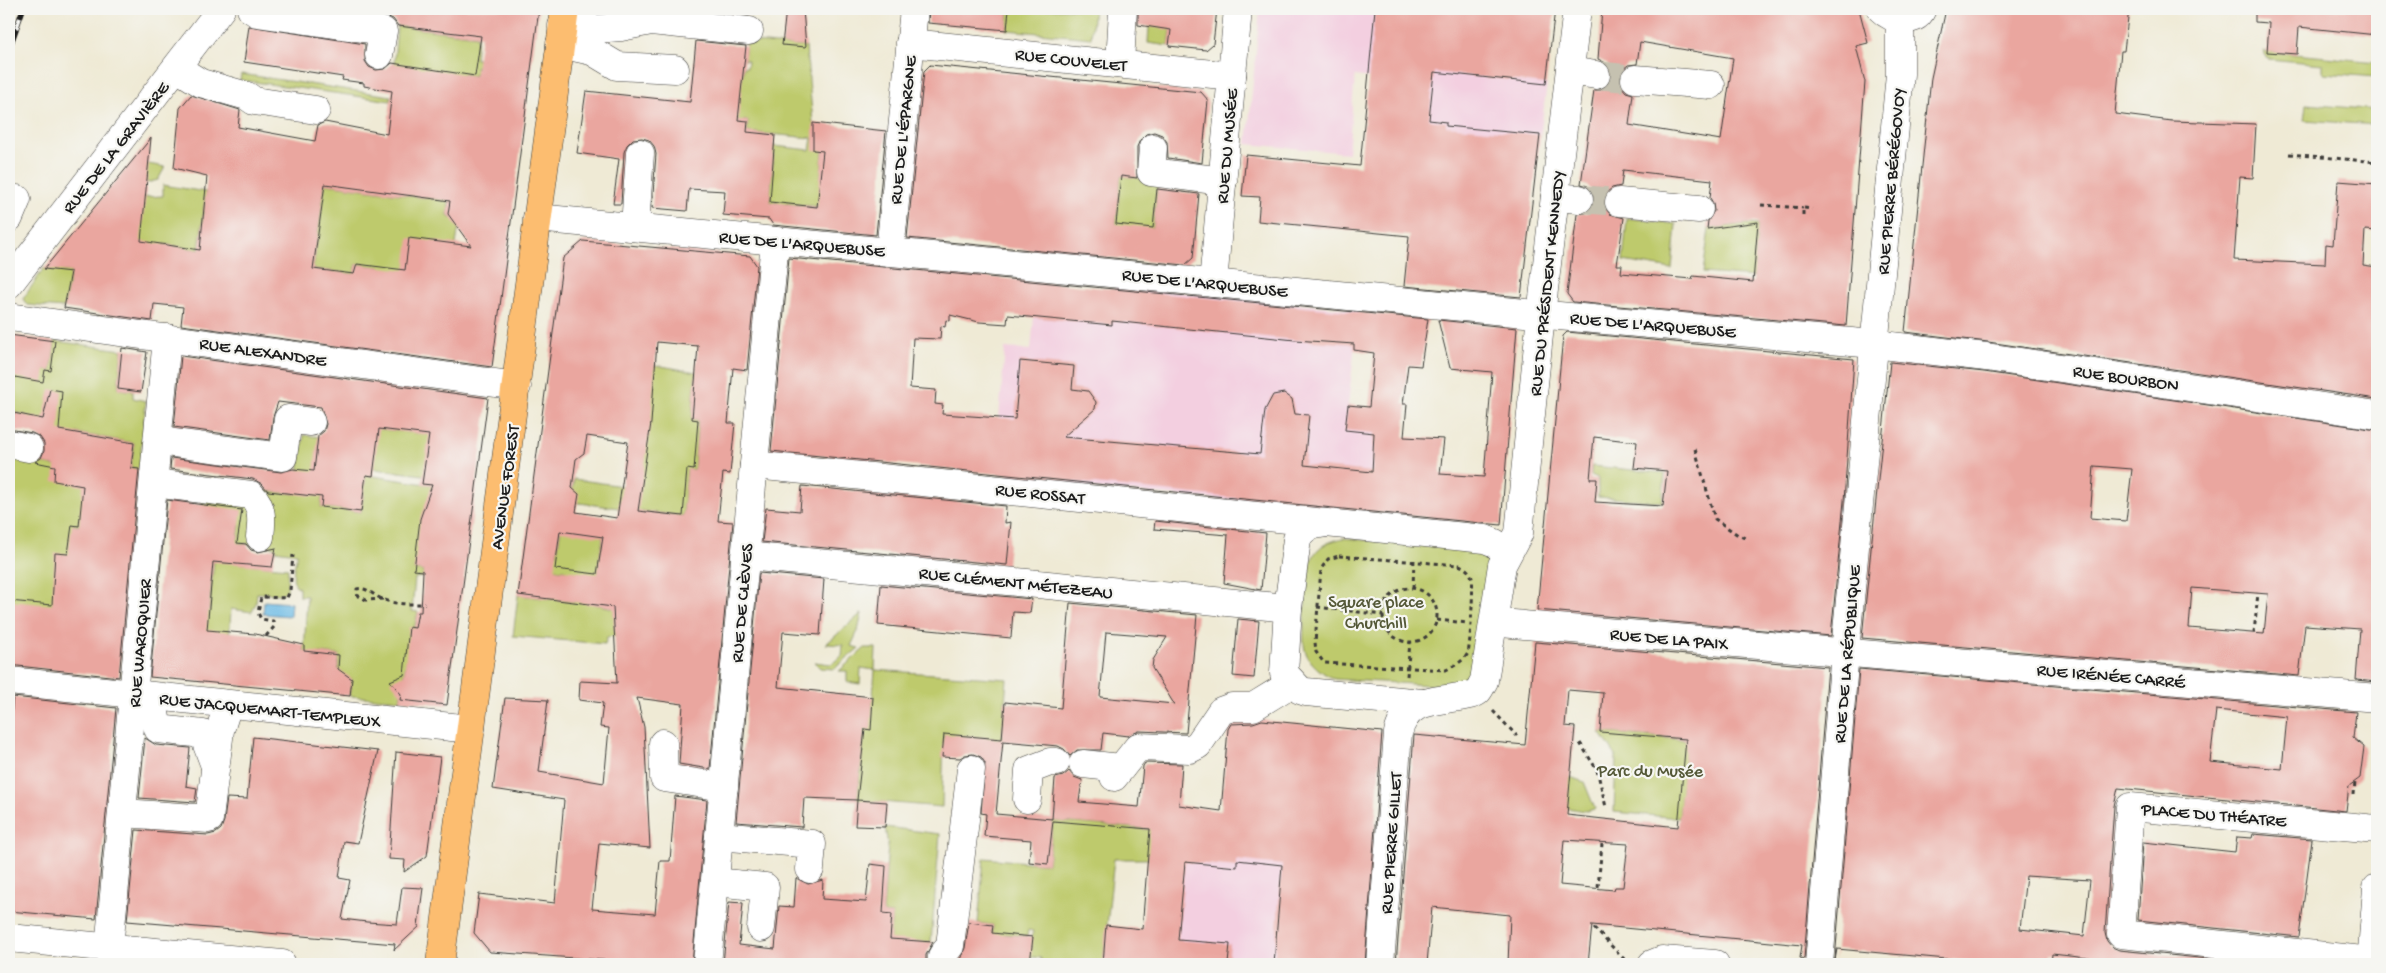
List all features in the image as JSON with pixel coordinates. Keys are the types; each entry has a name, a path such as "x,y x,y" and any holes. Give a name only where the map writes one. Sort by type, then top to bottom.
{"main road":[{"name":"AVENUE FOREST","path":"440,964 517,386 536,218 562,26"}],"street":[{"name":"RUE DE LA GRAVIÈRE","path":"9,284 221,9"},
{"path":"251,9 257,13 383,31 379,55"},
{"name":"RUE DE L'ÉPARGNE","path":"890,252 914,9"},
{"path":"1120,64 1123,9"},
{"name":"RUE DU MUSÉE","path":"1213,283 1238,9"},
{"name":"RUE DU PRÉSIDENT KENNEDY","path":"1478,691 1484,681 1502,565 1519,533 1541,315 1567,198 1583,73 1577,9"},
{"name":"RUE PIERRE BÉRÉGOVOY","path":"1874,344 1900,74 1901,12"},
{"path":"562,26 595,29 621,27 651,21 749,31"},
{"path":"562,26 592,51 617,66 675,69"},
{"name":"RUE COUVELET","path":"910,43 1232,76"},
{"path":"177,68 201,83 247,96 254,101 316,110"},
{"path":"1635,79 1711,85"},
{"path":"1152,148 1151,172 1222,181"},
{"path":"635,227 640,153"},
{"path":"1619,202 1699,209"},
{"name":"RUE DE L'ARQUEBUSE","path":"536,218 1541,315 1874,344"},
{"name":"RUE DE CLÈVES","path":"707,964 774,241"},
{"name":"RUE ALEXANDRE","path":"9,317 517,386"},
{"name":"RUE WAROQUIER","path":"109,948 123,812 143,696 154,483 167,338"},
{"name":"RUE BOURBON","path":"1874,344 1996,358 2377,414"},
{"name":"RUE DE LA RÉPUBLIQUE","path":"1819,964 1845,652 1874,344"},
{"path":"158,441 283,457 288,419 311,422"},
{"name":"RUE ROSSAT","path":"754,465 1485,539 1496,543 1507,554"},
{"path":"154,483 250,494 256,500 260,510 260,538"},
{"path":"1326,523 1311,525 1301,530 1297,539 1288,606 1284,673 1292,683 1306,692 1409,709 1468,696 1478,691"},
{"name":"RUE CLÉMENT MÉTEZEAU","path":"745,556 1288,606"},
{"name":"RUE DE LA PAIX","path":"1494,625 1501,623 1845,652"},
{"name":"RUE IRÉNÉE CARRÉ","path":"1845,652 2377,698"},
{"name":"RUE JACQUEMART-TEMPLEUX","path":"9,681 471,729"},
{"path":"1083,764 1118,772 1138,747 1190,749 1198,745 1221,711 1232,707 1253,707 1292,683"},
{"path":"143,696 158,729 203,734 215,767"},
{"path":"123,812 209,819 220,730 228,704"},
{"name":"RUE PIERRE GILLET","path":"1380,964 1398,732 1409,709"},
{"path":"663,743 664,778 724,787"},
{"path":"1026,799 1029,770 1050,762 1056,762"},
{"path":"942,964 942,956 950,946 972,768"},
{"name":"PLACE DU THÉATRE","path":"2371,962 2275,957 2121,934 2130,807 2377,829"},
{"path":"719,836 812,844 810,869"},
{"path":"715,882 765,887 761,928"},
{"path":"2371,962 2377,888"},
{"path":"9,938 109,948 183,959 282,964"},
{"path":"1652,964 1662,960 1715,964"}],"path":[{"path":"2289,154 2377,162"},
{"path":"1761,204 1812,209"},
{"path":"1803,208 1803,215"},
{"path":"1695,449 1715,519 1745,538"},
{"path":"1413,588 1416,533"},
{"path":"266,636 274,626 273,620 261,618 258,613 261,597 287,598 290,590 293,555"},
{"path":"1339,556 1459,565 1468,569 1472,579 1473,592 1468,652 1456,666 1446,670 1324,662 1316,652 1318,607 1321,569 1328,560 1339,556"},
{"path":"383,599 366,600 357,595 357,589 362,588 383,599 400,604 425,604"},
{"path":"1413,588 1425,592 1431,598 1436,605 1437,620 1426,637 1410,642 1393,636 1387,629 1384,615 1386,603 1392,595 1399,590 1413,588"},
{"path":"2254,633 2258,593"},
{"path":"1288,606 1318,607 1384,615"},
{"path":"1409,709 1408,668 1410,642"},
{"path":"1478,691 1484,701 1517,736"},
{"path":"1580,743 1597,770 1606,807"},
{"path":"2354,795 2355,781"},
{"path":"1598,887 1602,844"},
{"path":"1594,928 1628,964"},
{"path":"2051,960 2094,964"}],"shaded area":[{"path":"1260,9 1433,9 1429,55 1451,74 1547,84 1537,161 1455,153 1453,178 1404,82 1355,76 1348,153 1247,144"},
{"path":"1115,286 1359,310 1348,405 1389,409 1375,459 1373,459 1372,471 1369,472 1368,482 1343,480 1340,510 1008,481 1013,419 999,418 1005,348 1031,350 1034,317 1112,325"},
{"path":"1237,860 1282,864 1294,953 1293,964 1166,964 1185,862 1237,867"}],"green space":[{"path":"1009,9 1094,9 1091,38 1007,30"},
{"path":"1150,9 1178,9 1176,21 1166,27 1171,30 1169,46 1148,43"},
{"path":"397,26 477,36 475,59 488,60 487,68 476,66 475,76 462,74 461,77 394,64"},
{"path":"746,41 806,47 813,123 824,139 821,174 823,207 770,202 774,146 810,150 812,138 747,132 748,121 735,120 744,67 747,67 748,60 744,60"},
{"path":"2263,51 2377,62 2377,77 2323,73 2323,64 2268,59"},
{"path":"241,74 391,96 391,101 240,80"},
{"path":"2306,104 2377,110 2377,125 2304,120"},
{"path":"132,161 165,167 158,180 138,185"},
{"path":"1121,176 1158,180 1153,228 1114,244"},
{"path":"325,184 449,201 448,215 450,218 460,220 456,244 404,281 380,278 381,267 357,264 354,274 313,269"},
{"path":"163,185 206,192 199,250 164,244 159,279 130,239 145,197 163,196"},
{"path":"1627,218 1676,224 1672,269 1623,261"},
{"path":"1745,224 1758,225 1754,277 1703,273 1709,229"},
{"path":"44,268 71,272 64,308 27,305 23,299"},
{"path":"55,341 122,350 118,389 133,391 133,398 146,401 139,469 131,468 134,443 76,433 74,444 25,415 9,411 9,392 15,366 51,371"},
{"path":"655,365 696,372 692,419 698,420 694,470 687,470 683,516 571,502 574,479 622,486"},
{"path":"379,429 436,435 431,476 367,468"},
{"path":"304,435 328,438 321,507 361,512 366,475 439,486 414,570 423,571 423,577 415,578 412,611 418,612 405,667 400,700 350,696 352,679 338,674 339,655 322,653 304,655 307,596 299,596 299,588 293,577 297,553 275,550 275,547 238,543 235,563 288,568 287,591 281,594 257,593 256,603 252,612 231,609 229,643 189,628 209,611 214,561 238,538 240,524 201,521 203,496 168,480 295,494"},
{"path":"9,457 55,466 87,464 84,526 72,525 87,538 52,605 24,626 9,625 9,558 11,556 14,518 9,518"},
{"path":"1592,466 1665,473 1662,502 1598,497 1598,478 1591,475"},
{"path":"561,527 604,529 593,604 614,608 615,636 607,637 605,644 513,636 518,595 575,602 579,577 564,570 522,565 557,554"},
{"name":"Square place Churchill","path":"1343,538 1472,551 1482,557 1489,566 1476,672 1469,679 1459,684 1444,686 1334,679 1313,664 1307,655 1304,643 1305,602 1311,561 1317,551 1323,546"},
{"path":"862,613 858,631 851,646 859,648 834,669 820,668 814,662 831,664 842,656 843,645 826,644"},
{"path":"865,648 876,648 875,670 861,668 860,684 847,682 847,671 839,671"},
{"path":"875,670 1007,679 1002,739 944,735 942,807 857,800 865,728 872,709"},
{"name":"Parc du Musée","path":"1600,732 1687,740 1679,818 1614,812 1616,756"},
{"path":"1570,777 1584,782 1595,809 1586,811 1567,808"},
{"path":"1053,821 1167,831 1148,859 1114,859 1103,964 1041,964 1041,958 1026,956 1033,931 1028,930 1027,936 1005,934 991,955 993,925 978,923 984,858 1048,864"},
{"path":"885,827 940,834 931,942 914,941 912,964 887,964 892,914 883,913 888,845"}],"water":[{"path":"264,601 291,603 290,616 263,614"}],"building":[{"path":"338,9 539,9 492,367 181,325 183,307 154,304 152,321 64,308 71,272 44,269 151,138 141,241 200,250 207,176 174,168 180,108 191,95 240,110 238,127 315,141 318,125 325,122 387,134 392,91 364,86 364,83 342,80 343,77 244,62 249,26 365,44 365,61 369,67 376,70 385,69 392,63 475,76 481,36 398,26 393,19 386,16","holes":["325,184 450,201 448,214 471,246 409,238 405,270 357,264 354,274 313,269"]},
{"path":"700,9 749,9 749,15"},
{"path":"786,9 803,9 806,47 782,45"},
{"path":"929,9 1009,9 1007,30 928,23"},
{"path":"1138,9 1217,9 1213,44 1206,50 1169,46 1171,30 1138,25"},
{"path":"1375,9 1555,9 1546,84 1434,72 1429,120 1446,122 1446,126 1540,135 1521,297 1404,286 1409,236 1258,221 1260,197 1242,196 1246,155 1360,166"},
{"path":"1602,9 1859,9 1868,43 1856,46 1865,82 1846,326 1573,302 1567,294 1577,214 1586,213 1592,208 1594,201 1593,192 1588,186 1581,184 1594,90 1601,90 1608,85 1611,77 1610,69 1606,63 1598,59","holes":["1640,42 1733,58 1721,140 1629,125 1633,94 1626,92 1621,86 1620,77 1622,70 1628,65 1637,64","1623,170 1712,180 1710,198 1714,211 1708,221 1707,229 1758,222 1753,282 1693,276 1692,279 1621,273 1622,265 1617,265 1624,218 1610,214 1605,208 1603,201 1606,193 1612,188 1621,186"]},
{"path":"1946,9 2129,9 2124,51 2121,51 2115,114 2172,121 2256,124 2253,178 2240,177 2234,260 2325,264 2326,244 2333,245 2338,181 2377,184 2376,231 2365,230 2363,265 2377,267 2377,399 1988,342 1905,332 1931,78"},
{"path":"2255,9 2377,9 2377,35 2299,27 2297,54 2267,52 2269,23 2255,22"},
{"path":"696,41 746,46 738,120 748,121 747,132 775,135 770,202 817,207 823,151 813,150 813,123 886,131 876,235 773,225 769,219 723,215 725,191 689,189 687,211 652,208 656,154 654,146 649,140 642,138 633,139 627,145 624,152 621,204 613,204 619,159 577,153 586,91 690,102"},
{"path":"930,65 1201,92 1208,100 1202,163 1168,158 1167,142 1162,135 1154,132 1146,134 1140,140 1137,147 1137,178 1121,176 1116,224 1153,228 1157,189 1199,194 1193,258 1185,265 907,238 924,71"},
{"path":"583,241 750,256 757,266 747,370 733,368 728,423 735,423 730,474 723,473 718,521 733,522 710,769 679,764 683,704 637,698 644,727 650,848 599,843 592,909 655,914 660,861 670,861 675,796 707,800 692,964 659,964 490,952 474,933 479,894 555,903 564,800 493,789 505,698 548,700 539,772 604,783 609,728 600,727 603,703 579,700 580,681 617,683 613,607 518,595 563,258","holes":["657,342 698,346 692,419 698,420 694,470 687,469 683,516 638,511 651,423","587,436 628,442 617,518 576,512 579,494 572,488 576,459 584,453","560,531 603,537 597,574 555,569"]},
{"path":"789,258 1428,319 1421,366 1408,365 1403,404 1407,404 1404,437 1444,439 1440,474 1484,477 1492,372 1450,368 1438,320 1517,328 1501,525 771,451","holes":["950,315 979,322 1007,324 1008,315 1112,325 1112,321 1295,340 1354,344 1354,350 1374,353 1369,407 1348,405 1345,430 1374,433 1372,472 1304,465 1309,415 1295,414 1292,399 1284,393 1273,395 1265,410 1260,454 1063,437 1095,409 1096,402 1088,391 1072,389 1074,366 1020,361 1015,419 942,414 943,405 935,404 936,390 910,388 913,338 940,339 941,326 945,327 946,320 950,321"]},
{"path":"1567,332 1854,359 1844,501 1831,636 1537,610 1563,336","holes":["1594,437 1637,442 1634,468 1667,471 1663,506 1595,502 1597,479 1590,479"]},
{"path":"9,335 55,341 51,371 45,370 43,382 9,376"},
{"path":"122,348 147,352 141,392 118,389"},
{"path":"181,356 488,398 447,705 400,700 401,694 390,681 404,675 409,627 415,628 418,612 421,612 423,571 414,570 420,519 432,485 422,484 429,435 379,429 373,476 366,475 361,512 321,507 322,497 268,491 262,484 253,479 170,469 171,458 281,472 293,469 314,471 318,436 324,431 326,424 321,407 278,402 273,417 270,440 174,427"},
{"path":"1890,362 1984,372 2377,430 2377,682 2356,680 2360,629 2305,625 2299,676 1862,638","holes":["2094,466 2132,469 2126,521 2090,518","2192,588 2268,594 2264,634 2189,628"]},
{"path":"50,389 62,391 59,430 134,443 131,468 139,469 119,677 9,665 9,601 52,605 55,553 68,554 72,525 79,526 83,486 54,481 55,466 35,462 41,458 44,451 44,443 40,437 32,433 9,429 9,412 43,419"},
{"path":"802,486 1006,506 1005,523 1011,522 1007,565 762,542 766,508 800,511"},
{"path":"167,500 242,510 237,543 246,544 251,550 258,552 276,548 272,567 213,562 207,630 255,634 304,645 304,651 339,655 338,669 352,679 350,696 150,677"},
{"path":"1155,521 1266,533 1261,590 1224,583 1228,535 1154,529"},
{"path":"759,573 824,579 820,635 783,632 778,687 873,697 871,730 865,729 857,800 804,798 802,827 736,822"},
{"path":"881,585 1032,599 1030,613 1013,612 1011,638 878,625"},
{"path":"1070,603 1197,615 1186,733 1139,731 1128,736 1103,733 1101,750 1077,750 1070,756 1064,749 1058,746 1003,741 996,814 1052,819 1055,778 1063,776 1069,771 1074,777 1082,780 1079,802 1139,807 1143,766 1145,763 1182,764 1179,805 1221,811 1228,729 1231,724 1253,723 1262,720 1382,732 1365,964 1274,964 1282,865 1237,860 1237,867 1185,862 1178,940 1230,944 1228,964 1103,964 1106,925 1142,929 1150,829 1053,821 1048,864 1029,862 1031,840 984,836 986,814 981,813 985,763 981,757 973,754 960,758 942,757 944,734 1002,739 1005,702 1061,708","holes":["1106,632 1167,637 1153,660 1152,668 1174,704 1100,697"]},
{"path":"1238,619 1259,621 1254,678 1233,676"},
{"path":"1535,642 1828,667 1804,959 1800,958 1802,945 1592,925 1588,964 1508,964 1510,915 1432,907 1427,964 1396,964 1414,735 1525,745","holes":["1568,690 1603,693 1600,732 1686,739 1678,827 1567,815 1575,727 1565,726","1564,840 1628,844 1623,887 1615,887 1614,890 1560,885"]},
{"path":"1859,669 2356,712 2353,738 2364,747 2360,778 2349,786 2346,811 2118,788 2114,806 2105,933 2107,941 2112,947 2119,950 2209,959 2209,964 2124,964 2124,962 2052,954 2051,964 2002,964 1837,949 1835,960","holes":["2216,710 2287,717 2282,769 2210,762","2026,876 2090,880 2084,936 2020,929"]},
{"path":"13,697 116,708 96,919 9,911 9,719 11,719"},
{"path":"253,737 378,751 358,843 344,841 339,878 350,880 342,919 397,924 402,887 423,888 418,926 420,926 394,950 395,944 127,921 136,830 208,835 216,833 221,829 224,821 227,798 247,799"},
{"path":"145,738 156,745 190,748 186,786 197,788 195,802 139,798"},
{"path":"396,752 440,757 427,856 404,872 405,860 389,859"},
{"path":"857,800 887,802 885,827 855,826"},
{"path":"2253,834 2312,839 2299,937 2138,920 2143,842 2235,852 2237,837 2252,838"},
{"path":"870,864 886,866 883,913 892,914 890,939 933,942 926,955 926,964 723,964 729,902 743,903 739,945 775,949 779,906 794,907 796,878 808,884 823,880 822,899 866,902"},
{"path":"969,922 993,925 992,933 1033,937 1030,964 958,964 965,948"}],"tunnel":[{"path":"1596,75 1635,79"},
{"path":"1579,199 1619,202"}],"railway":[{"path":"9,49 23,9"}]}
